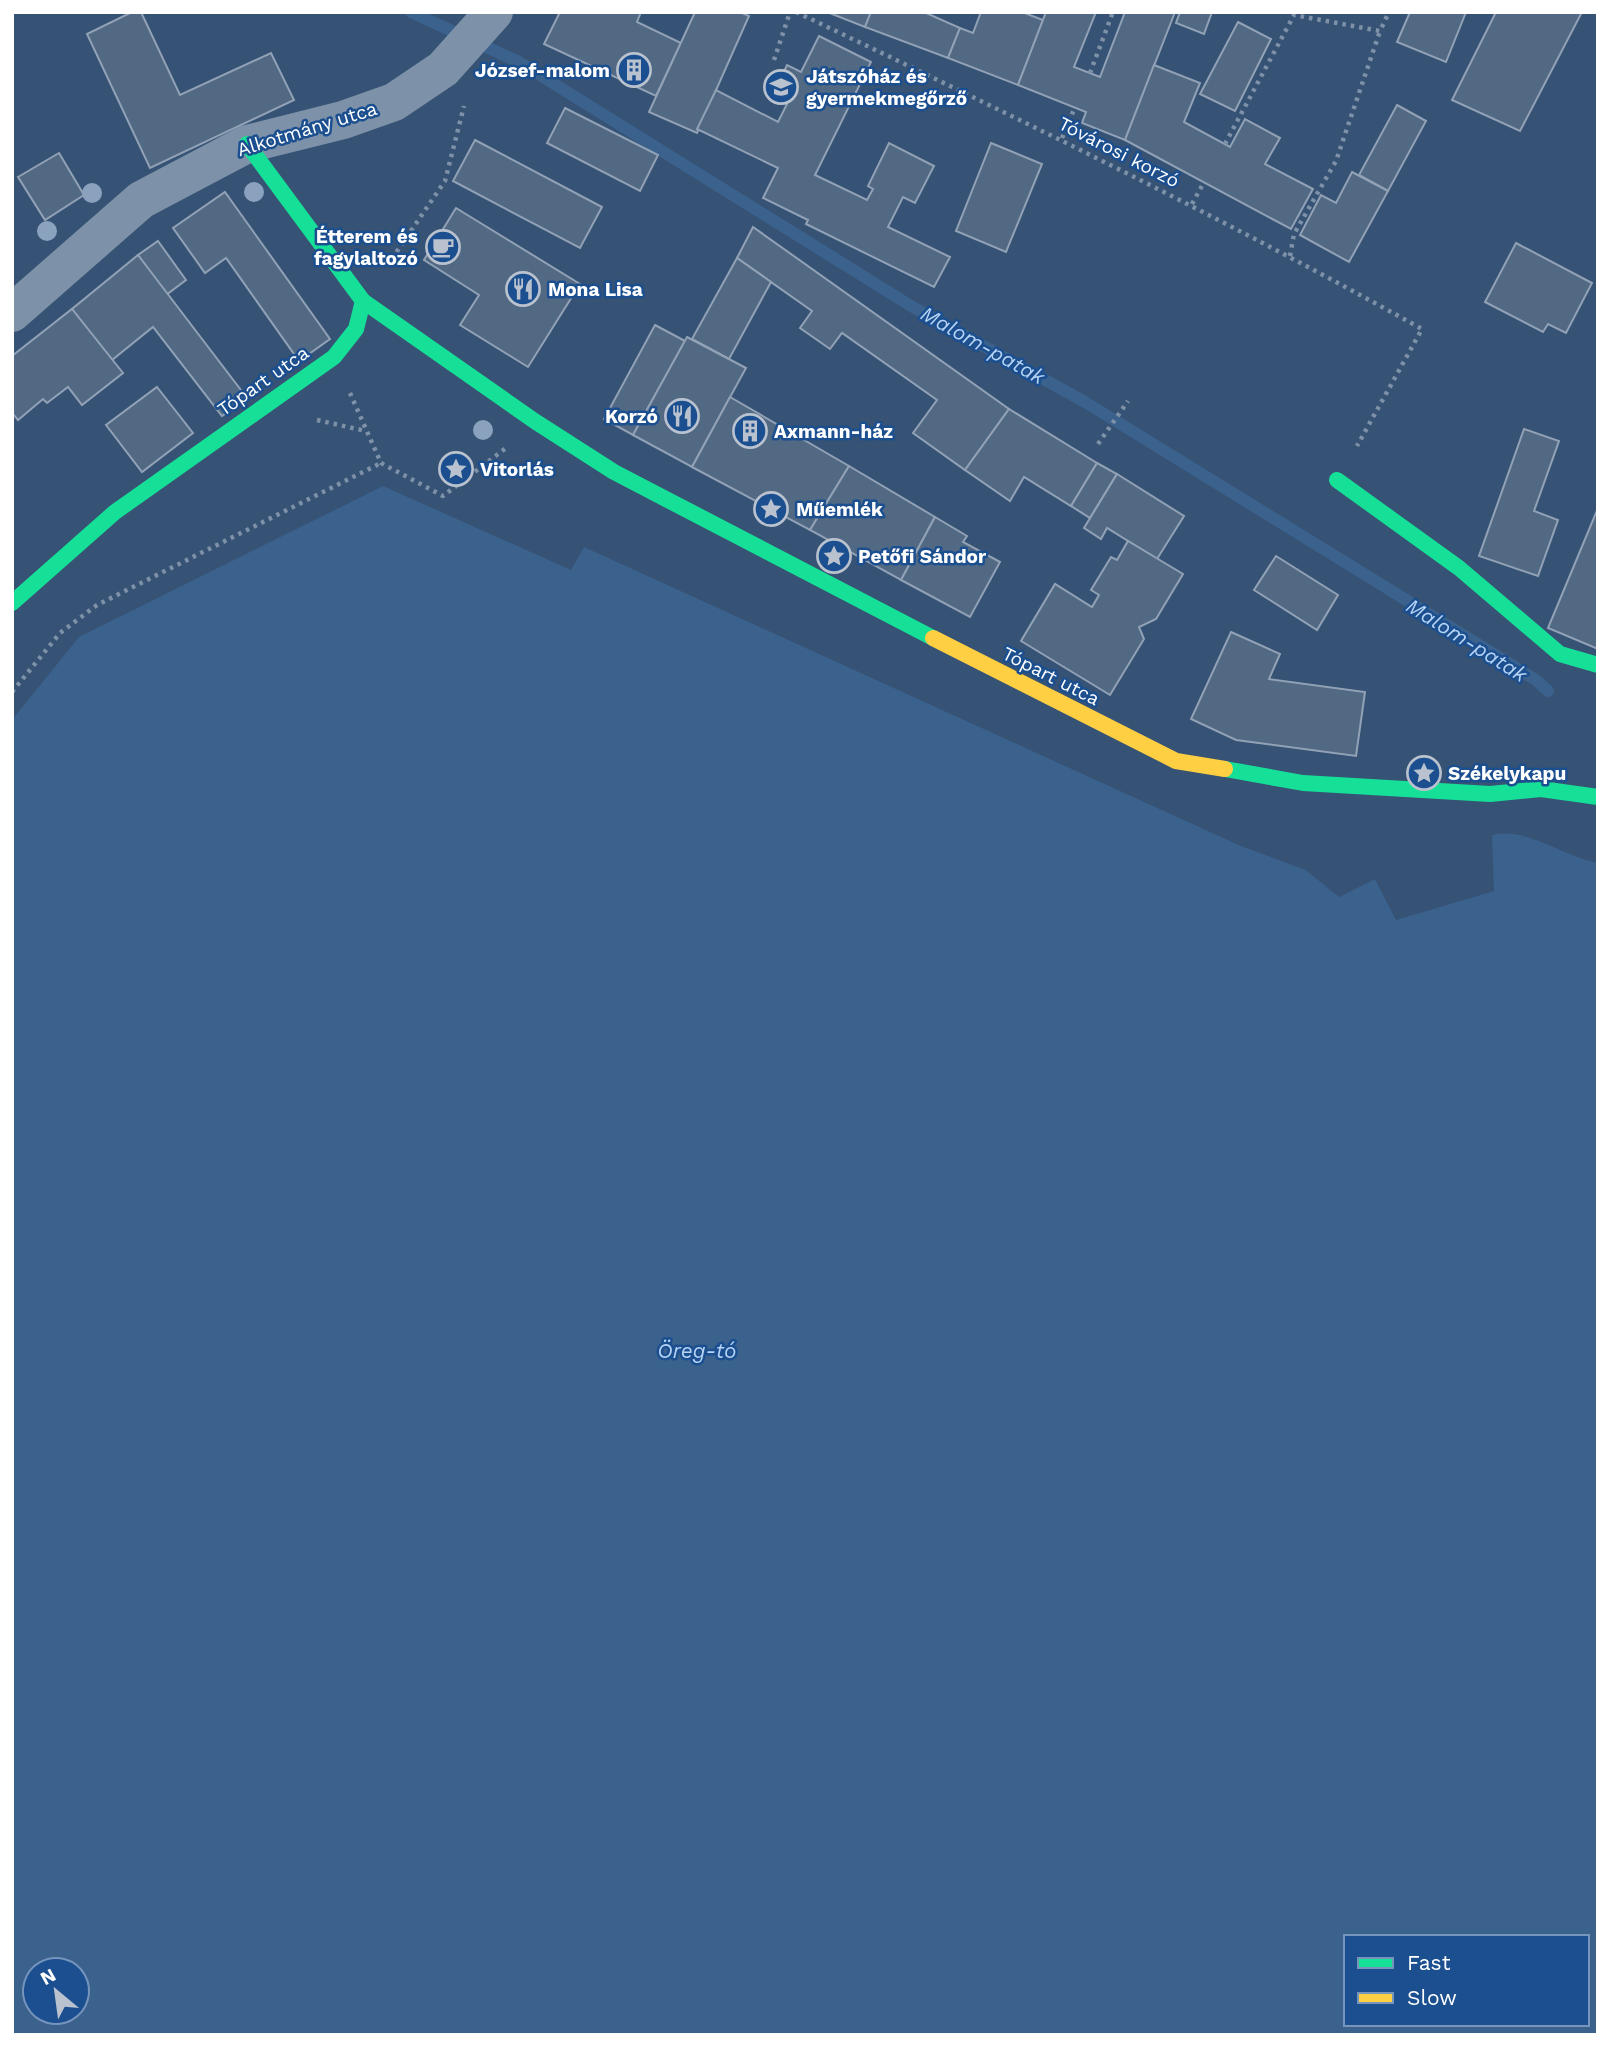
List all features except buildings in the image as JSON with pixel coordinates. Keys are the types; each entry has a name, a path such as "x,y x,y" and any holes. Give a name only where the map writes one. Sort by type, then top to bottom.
{"street":[{"name":"Alkotmány utca","path":"15,307 141,200 247,144 343,120 394,102 443,69 479,28"},
{"name":"Tópart utca","path":"247,144 363,301 536,422 614,472 1132,741 1176,761 1303,783 1489,794 1541,789 1598,797"},
{"path":"334,357 356,329 363,301"},
{"name":"Tópart utca","path":"12,603 115,512 334,357"},
{"path":"1337,480 1459,568 1560,654 1598,665"}],"path":[{"path":"774,60 790,12"},
{"name":"Tóvárosi korzó","path":"796,12 1062,138 1192,204 1422,329 1337,480"},
{"path":"1090,73 1113,12"},
{"path":"1290,256 1294,234 1336,161 1380,31 1389,12"},
{"path":"1225,144 1294,15 1380,31"},
{"path":"363,301 445,181 464,105"},
{"path":"1062,138 1075,107"},
{"path":"1192,204 1204,182"},
{"name":"Tópart utca","path":"334,357 381,463"},
{"path":"1098,444 1128,401"},
{"path":"12,692 60,633 97,605 381,463 443,496 536,422"}],"water":[{"name":"Öreg-tó","path":"383,486 571,570 584,547 1241,846 1306,870 1339,897 1375,879 1396,920 1494,891 1492,835 1532,838 1598,863 1598,2035 12,2035 12,720 79,637"}],"waterway":[{"name":"Malom-patak","path":"411,12 519,62 911,306 1085,402 1536,680 1548,691"}],"traffic: fast":[{"path":"247,144 363,301 536,422 614,472 933,638"},
{"path":"12,603 115,512 334,357 356,329 363,301"},
{"path":"1337,480 1459,568 1560,654 1598,665"},
{"path":"1225,769 1303,783 1490,794 1541,789 1598,797"}],"traffic: slow":[{"path":"933,638 1176,761 1225,769"}],"place":[{"name":"József-malom","path":"634,70"},
{"name":"Játszóház és gyermekmegőrző","path":"781,87"},
{"name":"Étterem és fagylaltozó","path":"443,247"},
{"name":"Mona Lisa","path":"523,289"},
{"name":"Korzó","path":"682,416"},
{"name":"Axmann-ház","path":"750,431"},
{"name":"Vitorlás","path":"456,469"},
{"name":"Műemlék","path":"771,509"},
{"name":"Petőfi Sándor","path":"834,556"},
{"name":"Székelykapu","path":"1424,773"}]}
